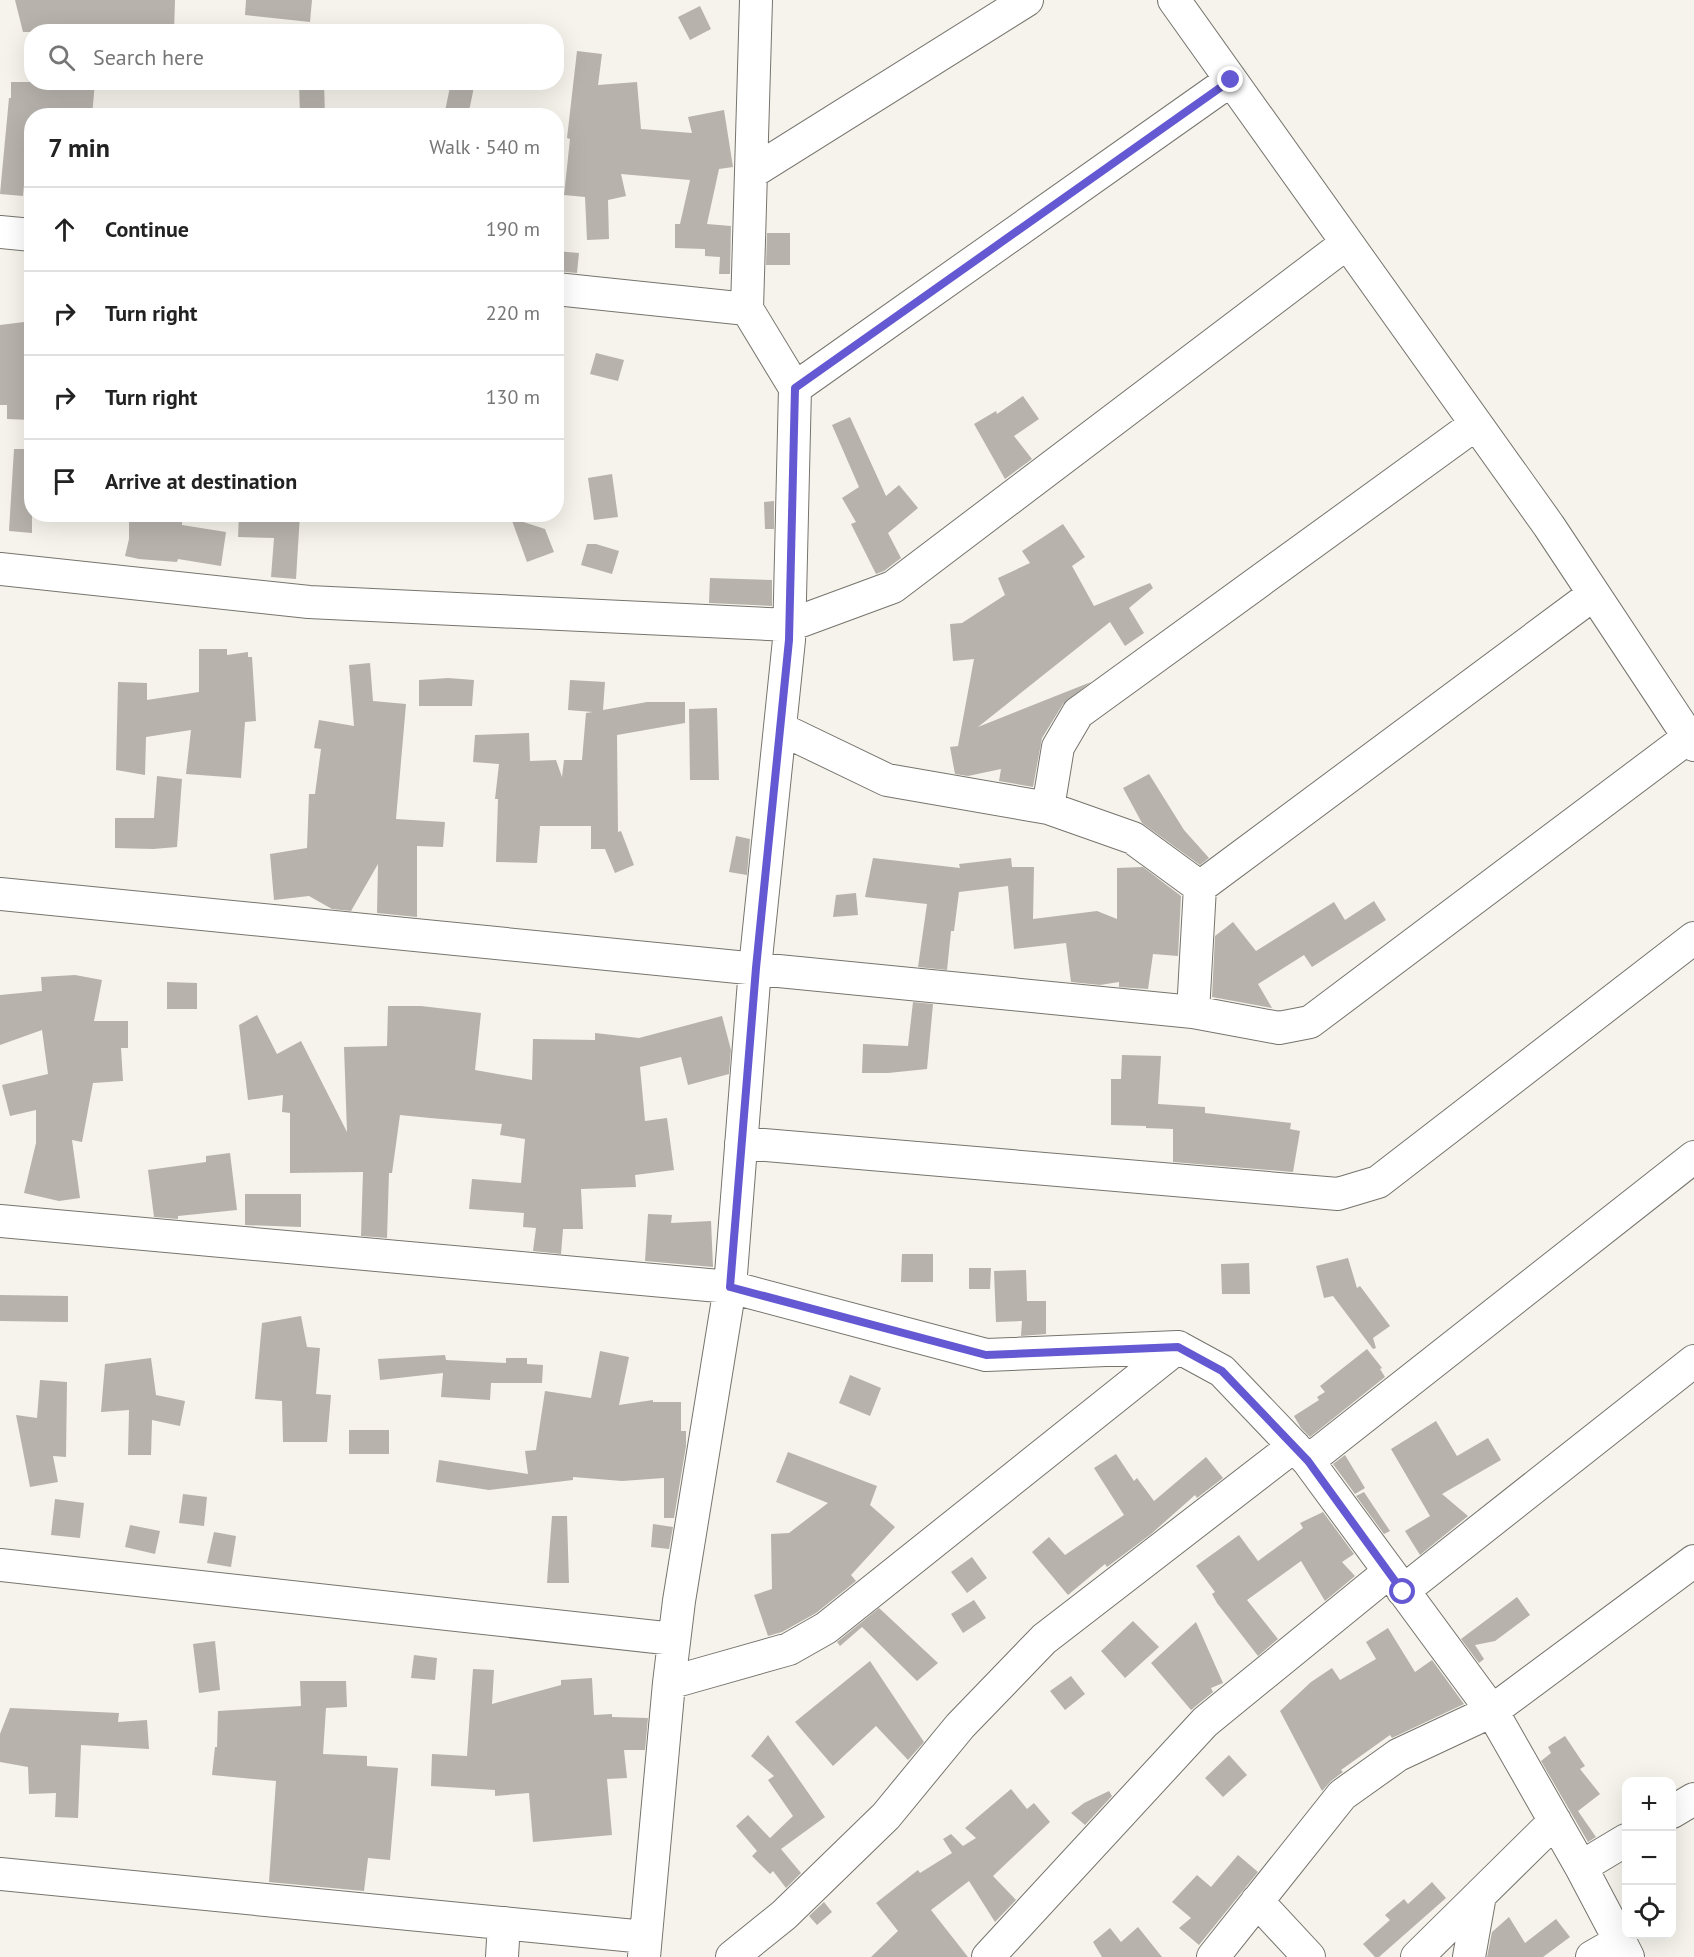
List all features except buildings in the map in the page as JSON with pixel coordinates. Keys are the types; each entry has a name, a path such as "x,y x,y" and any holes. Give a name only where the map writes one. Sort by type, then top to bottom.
{"street":[{"path":"0,1874 504,1923 645,1947 674,1639 730,1287 756,968 781,729 789,625 795,388 747,309 756,0"},
{"path":"751,173 1027,0"},
{"path":"0,894 1193,1012 1279,1028 1310,1022 1692,741 1549,526 1174,0"},
{"path":"795,388 1231,80"},
{"path":"0,232 24,234"},
{"path":"0,569 309,602 789,625 892,587 1347,243"},
{"path":"564,290 747,309"},
{"path":"1048,808 1058,747 1078,713 1476,424"},
{"path":"1200,887 1594,594"},
{"path":"781,729 887,780 1048,808 1133,838 1200,887"},
{"path":"1193,1012 1200,887"},
{"path":"741,1143 1338,1194 1378,1182 1694,938"},
{"path":"732,1957 784,1915 886,1816 960,1726 1044,1639 1301,1454 1694,1157"},
{"path":"0,1221 730,1287 986,1355 1178,1347 1222,1371 1301,1454 1492,1711 1581,1867 1624,1949 1592,1957"},
{"path":"669,1683 789,1649 826,1628 1178,1347"},
{"path":"988,1957 1205,1722 1694,1361"},
{"path":"1212,1957 1342,1795 1398,1755 1492,1711 1694,1561"},
{"path":"0,1565 674,1639"},
{"path":"1676,1809 1694,1799"},
{"path":"1417,1957 1555,1821"},
{"path":"1581,1867 1622,1841"},
{"path":"1469,1957 1480,1895"},
{"path":"1257,1901 1309,1957"},
{"path":"502,1957 504,1923"}],"route":[{"path":"1231,80 795,388 789,640 756,968 730,1287 986,1355 1178,1347 1222,1371 1308,1461 1403,1592"}]}
